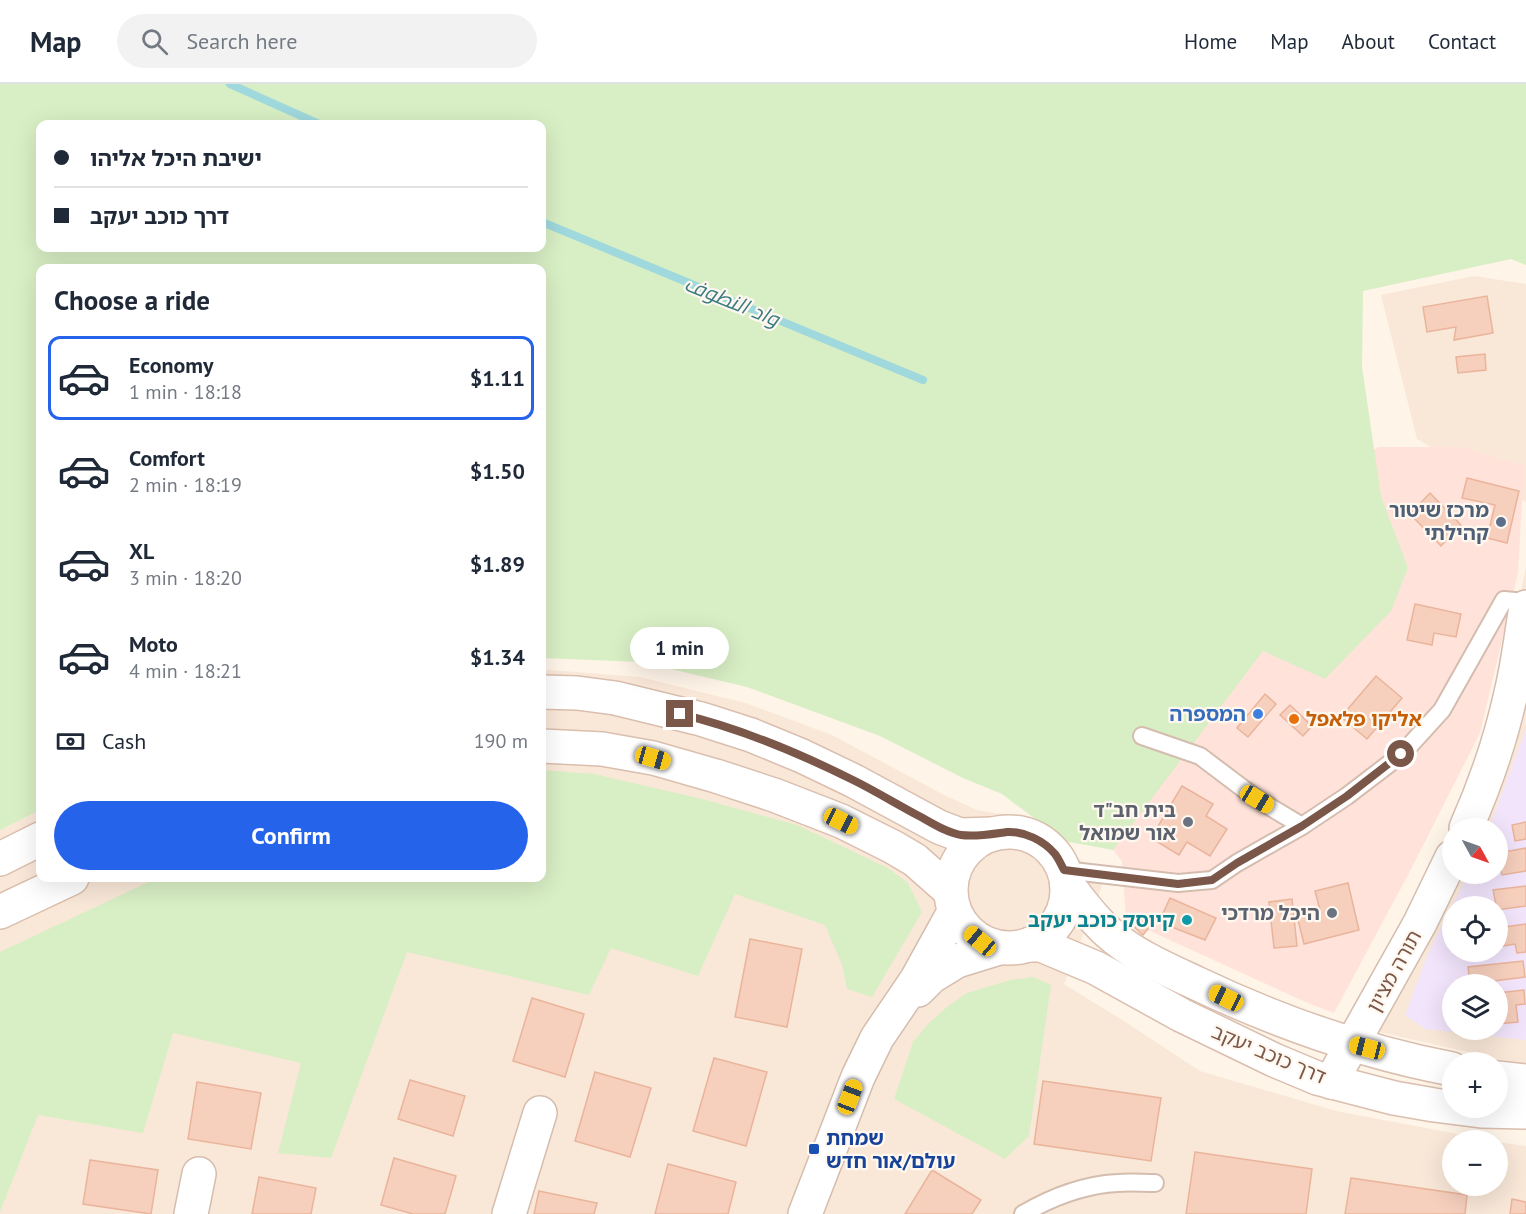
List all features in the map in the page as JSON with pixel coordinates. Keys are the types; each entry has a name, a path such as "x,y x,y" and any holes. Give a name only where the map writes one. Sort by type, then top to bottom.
{"street":[{"path":"1471,818 1495,753 1512,692 1526,607"},
{"path":"546,692 615,698 701,719 751,735 802,756 939,827 960,835 1010,832 1028,835 1043,843 1056,855 1066,877 1067,897 1064,910 1054,928 1038,941 957,961 932,977 897,1010"},
{"path":"546,746 602,748 653,758 774,795 841,821 915,860 952,902 965,929 980,941 1013,946"},
{"path":"805,1214 858,1077 877,1038 930,957 952,902 954,871 964,854 977,842 993,834"},
{"path":"0,859 36,841"},
{"name":"דרך כוכב יעקב","path":"1066,877 1091,915 1109,933 1161,967 1226,998 1334,1040 1442,1067"},
{"name":"תורה מציון","path":"1331,1082 1420,923 1442,878"},
{"path":"0,912 64,882"},
{"name":"דרך כוכב יעקב","path":"1013,946 1041,945 1086,964 1181,1015 1317,1078 1394,1098 1434,1105 1481,1111 1526,1112"},
{"path":"1508,1079 1526,1081"},
{"path":"509,1214 540,1113"},
{"path":"191,1214 199,1174"}],"lane":[{"path":"1066,877 1178,884 1212,880 1347,796 1401,754 1442,710 1504,600 1526,602"},
{"path":"1142,736 1200,756 1257,799 1302,826"},
{"path":"1023,1214 1042,1203 1077,1189 1115,1183 1155,1183"}],"shaded area":[{"path":"1474,276 1526,284 1526,502 1417,439 1381,295"},
{"path":"1378,447 1461,447 1524,465 1518,573 1480,733 1408,875 1334,1013 1126,920 1122,862 1066,785 1254,529"},
{"path":"1526,567 1526,1078 1508,1068 1508,1052 1468,1052 1370,1030 1442,849 1442,884 1508,884 1508,818 1456,818 1490,742"},
{"path":"546,670 640,677 746,703 832,735 946,796 977,810 1036,820 1064,841 1102,886 1064,984 1200,1071 1336,1111 1442,1131 1442,1196 1508,1196 1508,1144 1526,1146 1526,1214 0,1214 0,830 36,812 36,882 546,882"},
{"path":"1526,729 1526,1040 1508,1038 1508,974 1442,974 1442,1031 1425,1029 1405,1015 1429,951 1442,926 1442,962 1508,962 1508,896 1457,896 1463,884 1508,884 1508,818 1493,818"}],"green space":[{"path":"0,84 1526,84 1526,265 1511,259 1363,291 1362,367 1381,496 1408,568 1391,611 1325,679 1263,651 1113,850 1064,841 1002,794 963,778 880,736 747,687 641,662 546,658 546,264 36,264 36,812 0,830"},
{"path":"546,770 594,774 702,799 797,825 888,868 908,883 922,912 872,997 847,989 842,965 825,925 735,894 698,976 611,948 589,995 407,952 331,1158 278,1153 301,1063 173,1033 143,1133 38,1115 0,1212 0,952 149,882 546,882"},
{"path":"1033,977 1051,985 1029,1136 1005,1159 894,1099 913,1042 948,1006 967,993 1010,980"}],"building":[{"path":"1487,296 1493,333 1454,340 1456,327 1427,332 1423,307"},
{"path":"1485,354 1486,370 1458,373 1456,357"},
{"name":"מרכז שיטור קהילתי","path":"1467,478 1519,491 1507,543 1487,538 1495,505 1462,498"},
{"path":"1430,493 1461,525 1441,546 1410,514"},
{"path":"1415,604 1461,614 1456,637 1434,633 1432,645 1407,640"},
{"path":"1376,676 1402,698 1367,739 1341,717"},
{"path":"1265,694 1276,704 1248,737 1237,728"},
{"path":"1290,705 1312,726 1303,736 1280,715"},
{"name":"בית חב\"ד אור שמואל","path":"1182,786 1213,804 1206,816 1227,829 1210,856 1187,842 1179,855 1151,838"},
{"path":"1526,822 1526,839 1515,841 1512,825"},
{"path":"1526,848 1526,871 1508,874 1508,851"},
{"name":"היכל מרדכי","path":"1348,883 1359,930 1304,944 1297,916 1320,910 1315,891"},
{"path":"1526,886 1526,906 1508,908 1508,896 1494,896 1493,890"},
{"name":"קיוסק כוכב יעקב","path":"1170,898 1216,918 1205,940 1159,922"},
{"path":"1292,899 1297,946 1274,948 1269,902"},
{"path":"1143,918 1151,925 1143,935 1135,928"},
{"path":"1526,924 1526,952 1517,953 1515,944 1508,945 1508,926"},
{"path":"750,939 802,949 787,1027 735,1017"},
{"path":"1523,961 1525,977 1508,979 1508,974 1469,974 1468,967"},
{"path":"1524,990 1525,1004 1516,1005 1518,1022 1508,1023 1508,992"},
{"path":"532,998 584,1014 565,1077 513,1061"},
{"path":"714,1058 767,1072 746,1146 693,1131"},
{"path":"595,1072 651,1088 630,1157 575,1141"},
{"path":"410,1080 465,1096 453,1136 398,1119"},
{"path":"1043,1081 1161,1098 1151,1161 1034,1144"},
{"path":"197,1082 261,1093 251,1149 188,1139"},
{"path":"1195,1152 1312,1169 1306,1214 1186,1214"},
{"path":"394,1158 456,1176 445,1214 413,1214 381,1205"},
{"path":"90,1160 158,1170 151,1214 83,1204"},
{"path":"668,1164 736,1182 728,1214 655,1214"},
{"path":"932,1170 981,1200 972,1214 905,1214"},
{"path":"259,1177 316,1188 311,1214 252,1214"},
{"path":"1351,1178 1442,1191 1442,1196 1467,1196 1465,1214 1345,1214"},
{"path":"539,1191 597,1203 594,1214 534,1214"},
{"path":"1512,1199 1526,1202 1526,1214 1510,1214"}],"waterway":[{"name":"واد النطوف","path":"230,84 310,120"},
{"name":"واد النطوف","path":"546,224 923,380"}],"place":[{"name":"מרכז שיטור קהילתי","path":"1501,522"},
{"name":"המספרה","path":"1258,714"},
{"name":"אליקו פלאפל","path":"1294,719"},
{"name":"בית חב\"ד אור שמואל","path":"1188,822"},
{"name":"היכל מרדכי","path":"1332,913"},
{"name":"קיוסק כוכב יעקב","path":"1187,920"},
{"name":"שמחת עולם/אור חדש","path":"814,1149"}],"route":[{"path":"680,714 751,735 802,756 939,827 960,835 1010,832 1028,835 1043,843 1056,855 1064,870 1178,884 1212,880 1347,796 1401,754"}]}
